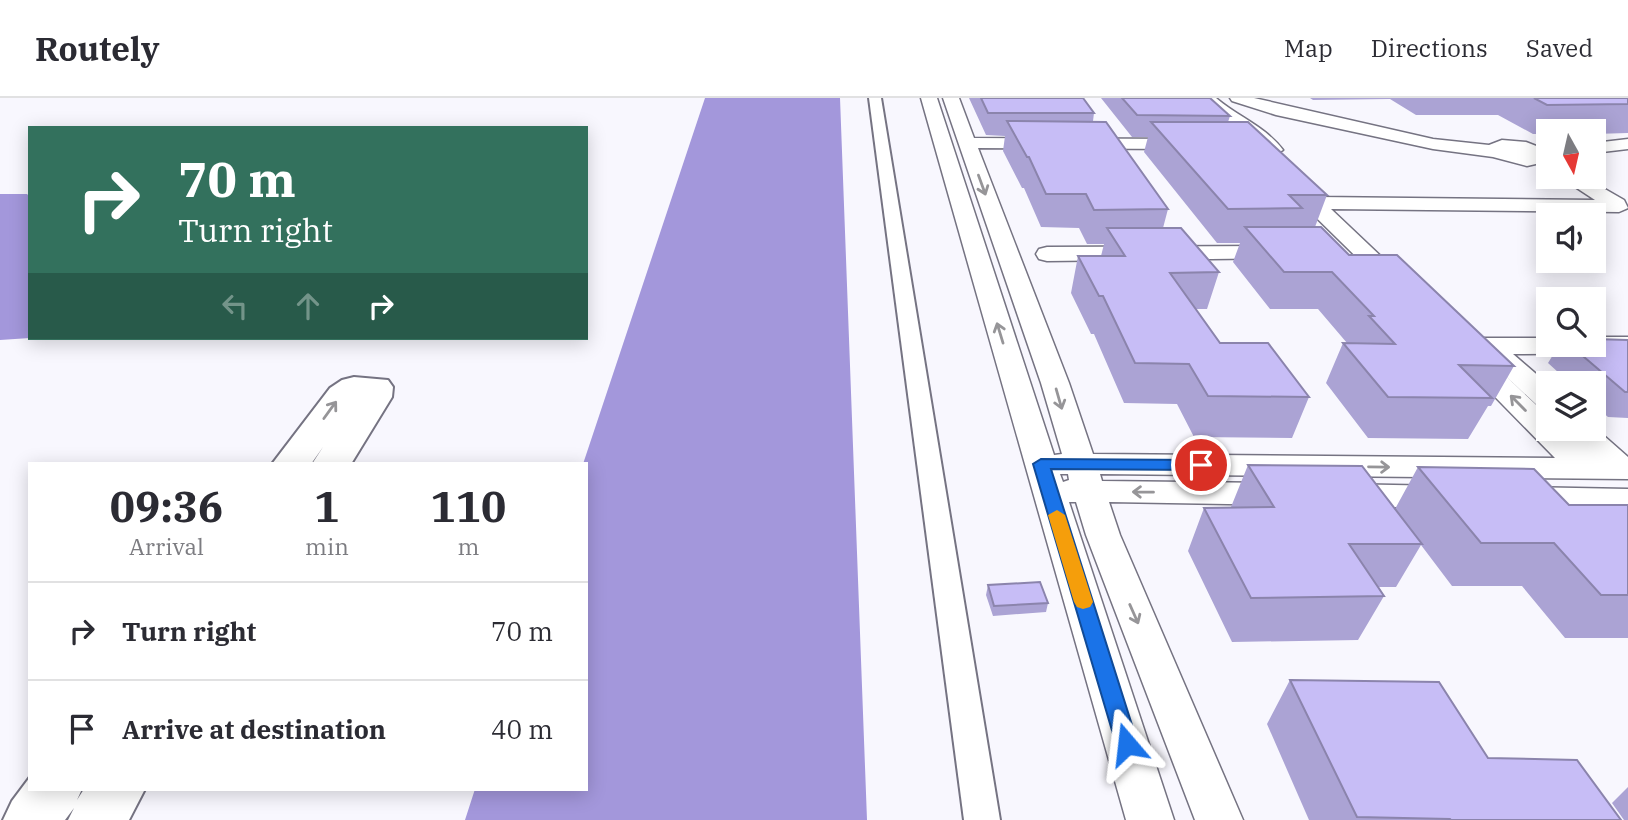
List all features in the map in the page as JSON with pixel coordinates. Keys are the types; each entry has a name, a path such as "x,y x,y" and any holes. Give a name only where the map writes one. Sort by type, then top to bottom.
{"street":[{"path":"875,98 982,820"},
{"path":"929,98 959,140 1055,383 1083,477 1126,595 1219,820"},
{"path":"951,98 959,140 1045,477 1150,820"},
{"path":"1207,98 1240,127 1366,252 1415,289 1244,123 1240,127"},
{"path":"1240,127 1276,110 1420,142 1498,152 1494,147 1502,145 1536,153"},
{"path":"959,140 1207,142"},
{"path":"1606,148 1628,147"},
{"path":"1575,189 1628,226"},
{"path":"1584,189 1624,208"},
{"path":"1314,203 1624,208"},
{"path":"1338,253 1366,252"},
{"path":"1047,254 1296,253"},
{"path":"1584,469 1459,336 1489,345 1628,345"},
{"path":"1489,345 1536,389"},
{"path":"292,462 342,395 354,387 376,387 374,397 332,462"},
{"path":"1590,441 1624,477"},
{"path":"1083,477 1584,469 1624,477"},
{"path":"1045,477 1624,477"},
{"path":"32,820 53,791"},
{"path":"97,820 116,791"}],"shaded area":[{"path":"705,98 840,98 867,820 465,820 474,791 588,791 588,462 584,462"},
{"path":"0,194 27,194 28,338 0,340"}],"building":[{"path":"981,98 1083,98 1094,113 988,113"},
{"path":"1122,98 1210,98 1230,116 1137,115"},
{"path":"1534,98 1628,98 1628,104 1547,105"},
{"path":"1007,121 1106,122 1168,209 1094,210 1086,194 1046,194 1029,157"},
{"path":"1151,122 1248,122 1327,195 1289,195 1302,208 1228,209"},
{"path":"1245,227 1321,227 1349,255 1397,255 1514,366 1459,365 1492,398 1388,397 1343,343 1395,344 1369,316 1374,316 1332,272 1284,272"},
{"path":"1107,228 1181,228 1219,272 1170,273 1220,343 1268,343 1309,397 1208,396 1189,364 1135,363 1103,296 1099,296 1078,256 1125,256"},
{"path":"1606,339 1628,340 1628,392 1606,376 1606,371 1600,371 1584,357 1606,357"},
{"path":"1248,465 1362,466 1422,544 1349,544 1384,596 1251,598 1204,508 1274,507"},
{"path":"1418,467 1534,469 1569,505 1628,505 1628,595 1601,595 1554,543 1481,543"},
{"path":"1040,582 1048,603 994,606 988,585"},
{"path":"1290,680 1439,682 1488,758 1577,760 1621,820 1357,817"}],"slow traffic":[{"path":"1057,515 1083,602"}],"route":[{"path":"1127,744 1041,464 1201,465"}]}
